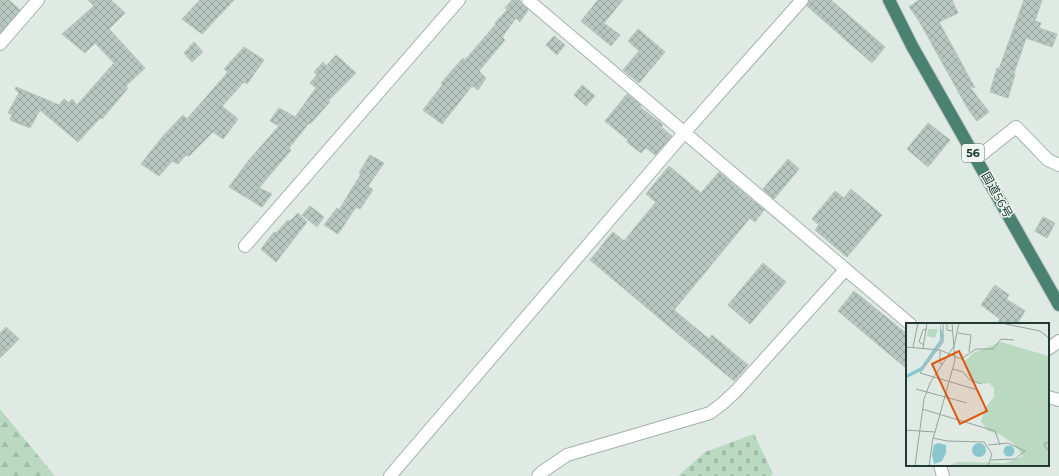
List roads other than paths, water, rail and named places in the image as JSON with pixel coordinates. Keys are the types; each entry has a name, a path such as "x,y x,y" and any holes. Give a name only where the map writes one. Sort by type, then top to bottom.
{"highway":[{"name":"国道56号","path":"890,0 912,46 966,142 977,158 1059,305"}],"street":[{"path":"0,44 38,0"},
{"path":"245,246 459,0"},
{"path":"528,0 909,323"},
{"path":"390,476 684,133 802,0"},
{"path":"977,158 1016,127 1048,160 1059,165"},
{"path":"538,476 567,455 710,413 736,391 845,270"},
{"path":"1049,348 1059,341"},
{"path":"1049,397 1059,400"},
{"path":"940,466 943,476"}]}
